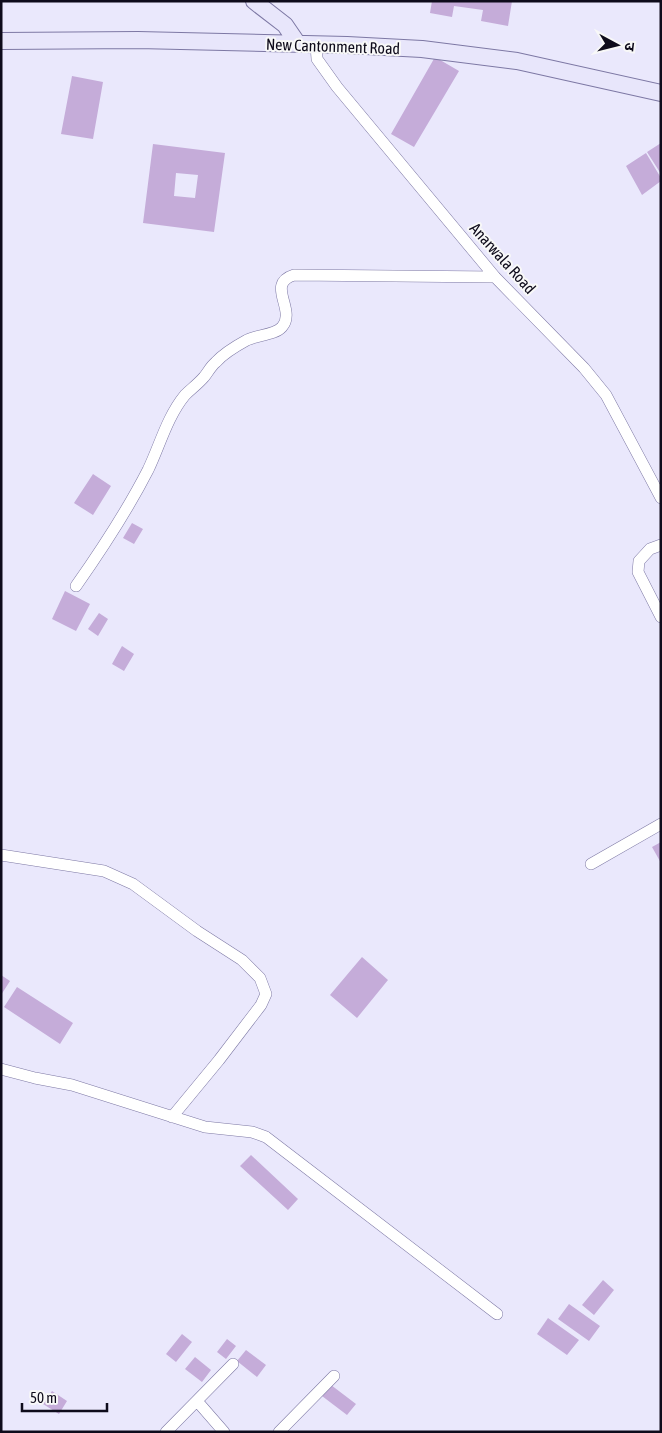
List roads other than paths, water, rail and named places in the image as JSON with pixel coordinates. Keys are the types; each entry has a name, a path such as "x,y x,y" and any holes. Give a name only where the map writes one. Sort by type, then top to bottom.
{"street":[{"path":"254,1 285,25 298,44"},
{"name":"New Cantonment Road","path":"1,41 138,40 413,48 517,61 661,93"},
{"name":"Anarwala Road","path":"316,45 317,60 337,87 495,277 584,368 606,395 661,498"},
{"path":"76,586 106,544 148,470 174,410 216,362 228,352 247,340 262,334 276,332 283,326 286,318 286,309 281,288 283,282 288,277 294,275 495,277"},
{"path":"661,544 650,549 639,561 638,572 661,617"},
{"path":"591,864 661,824"},
{"path":"1,855 104,871 133,884 197,931 242,960 260,978 266,994 261,1004 219,1060 172,1117"},
{"path":"1,1069 72,1085 205,1127 252,1132 266,1137 497,1314"},
{"path":"166,1432 233,1364"},
{"path":"279,1432 334,1376"},
{"path":"197,1401 222,1431"}]}
